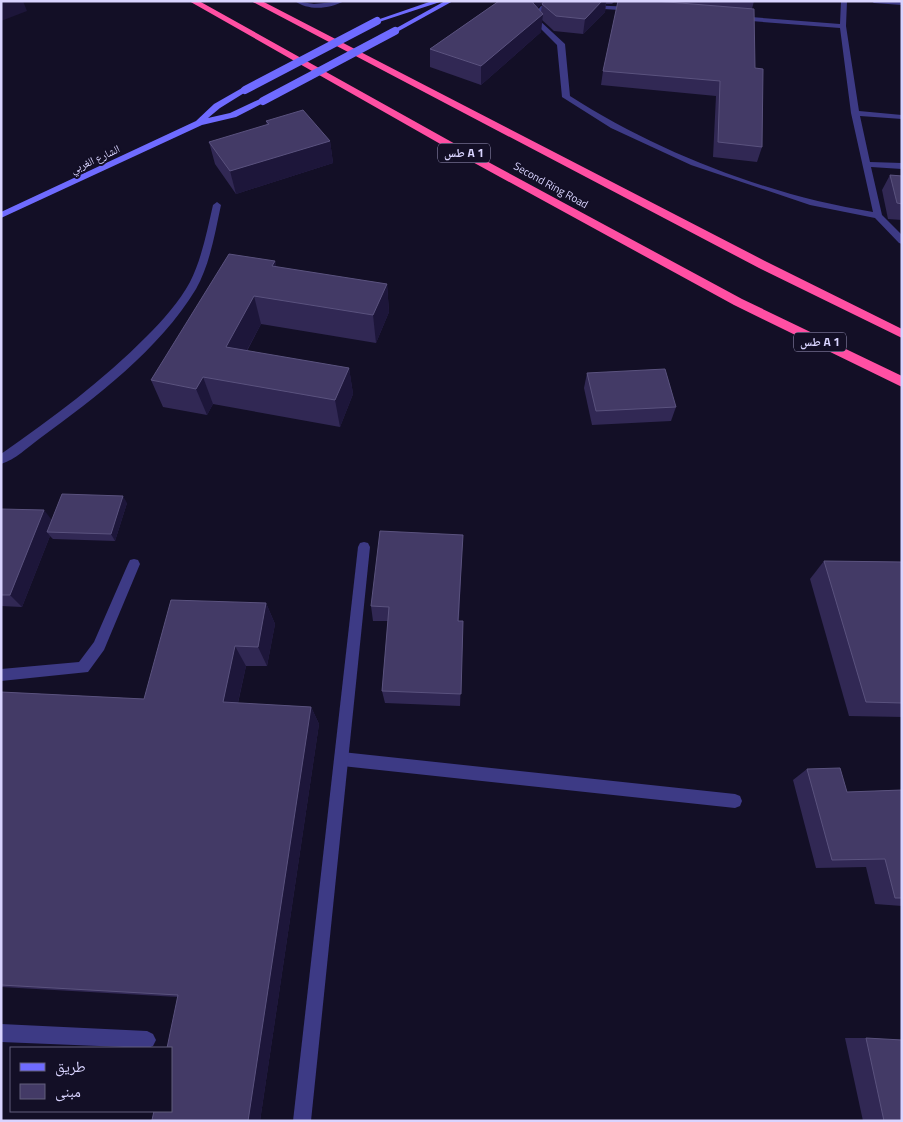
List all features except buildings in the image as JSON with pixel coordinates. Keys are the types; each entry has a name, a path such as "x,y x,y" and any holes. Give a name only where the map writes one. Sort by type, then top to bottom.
{"highway":[{"name":"Second Ring Road","path":"192,1 462,152 738,302 902,382"},
{"name":"Second Ring Road","path":"255,1 745,256 902,334"}],"street":[{"path":"298,1 311,6 337,2"},
{"path":"199,123 217,106 377,21 440,1"},
{"path":"199,123 233,115 263,101 450,1"},
{"path":"844,1 843,26 855,113 878,216 902,241"},
{"path":"874,1 902,3"},
{"path":"568,4 543,7 536,16 536,21 561,44 566,97 623,130 685,159 825,207 878,216"},
{"path":"577,5 646,10"},
{"path":"735,17 843,26"},
{"path":"855,113 902,117"},
{"name":"الشارع الغربي","path":"1,215 199,123"},
{"path":"867,164 902,166"},
{"path":"1,460 92,394 140,350 172,315 194,283 206,253 217,205"},
{"path":"302,1121 364,547"},
{"path":"1,675 83,668 99,646 134,564"},
{"path":"342,759 735,801"},
{"path":"1,1033 147,1040"}]}
